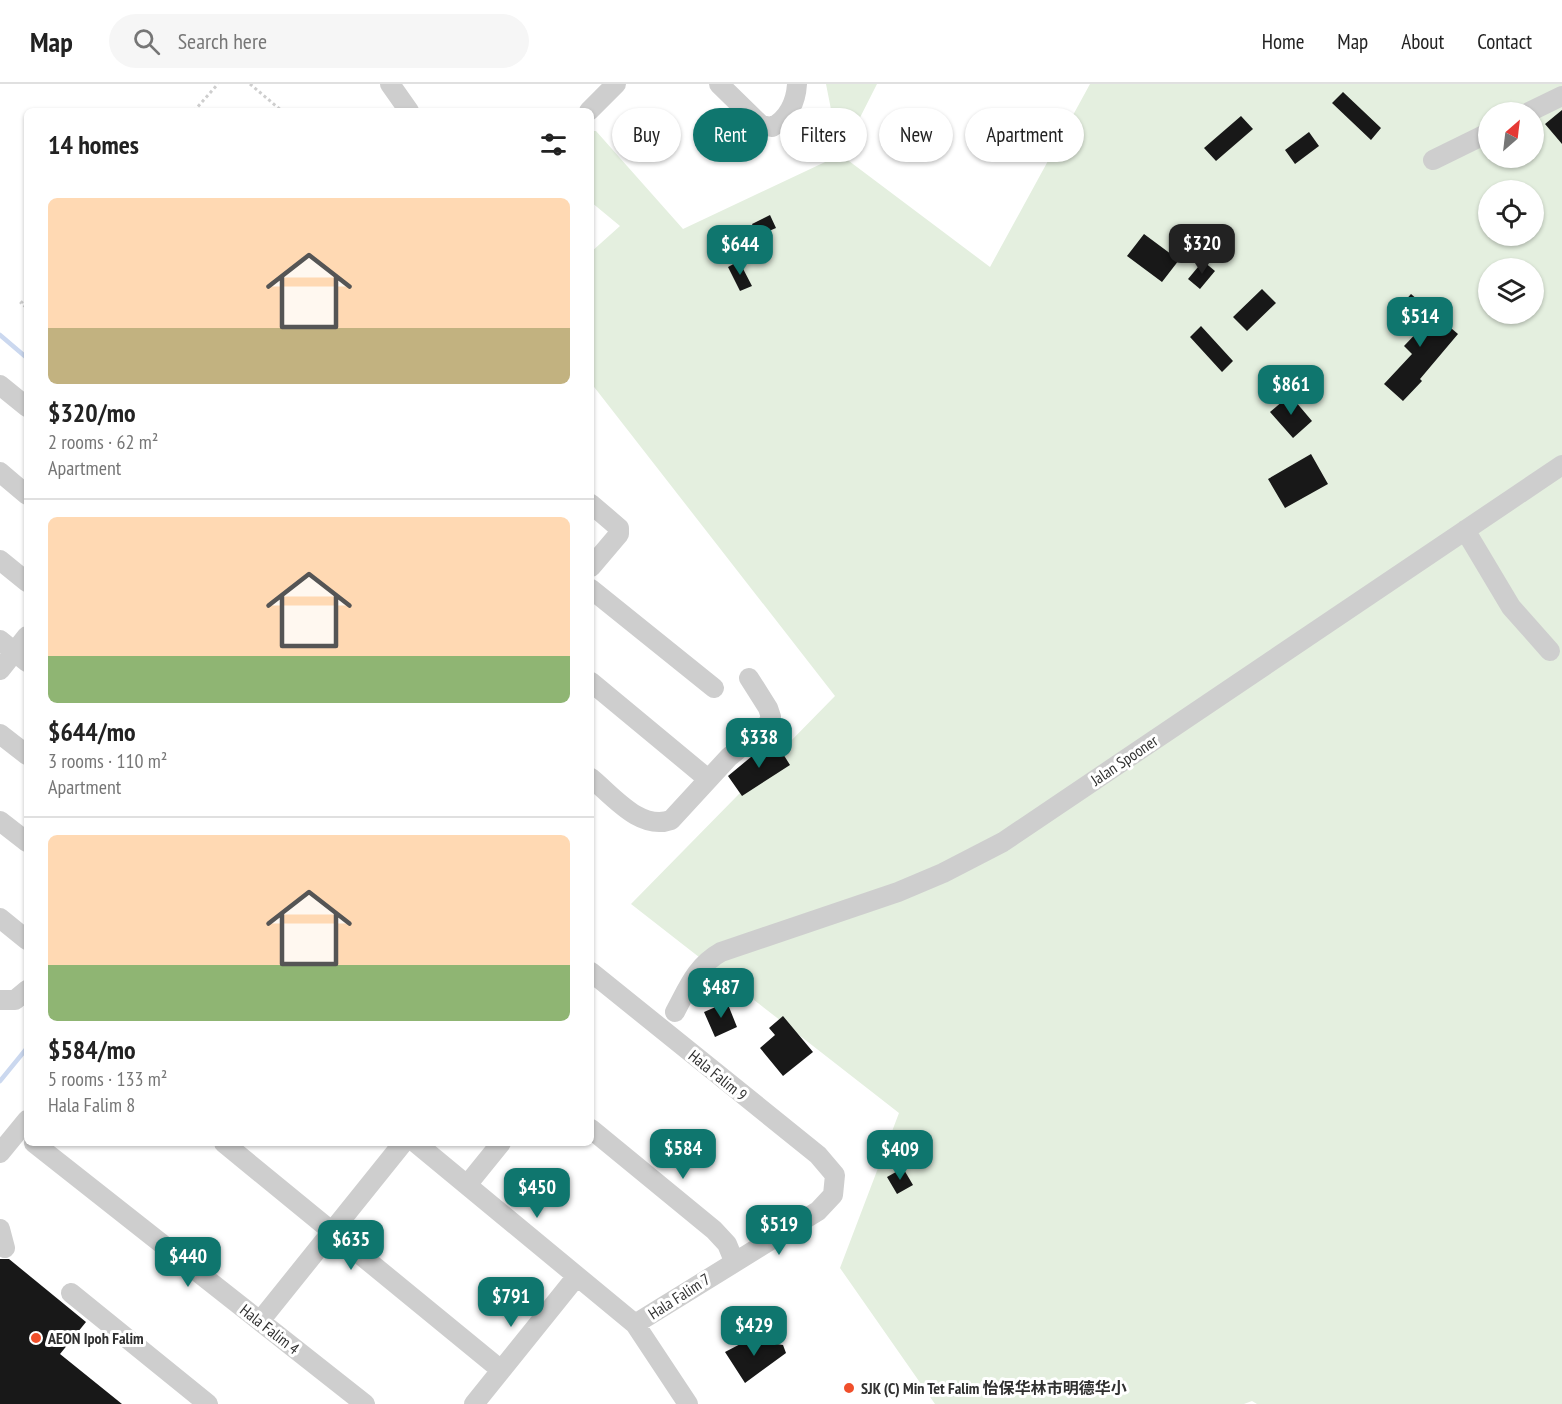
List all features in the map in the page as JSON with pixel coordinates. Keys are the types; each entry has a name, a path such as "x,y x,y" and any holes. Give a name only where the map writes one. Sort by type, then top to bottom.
{"street":[{"path":"592,108 616,84"},
{"path":"719,84 761,125 772,128 780,123 789,112 794,102 796,84"},
{"path":"394,85 407,108"},
{"path":"1544,105 1562,96"},
{"path":"1433,160 1478,138"},
{"path":"0,385 24,405"},
{"name":"Jalan Spooner","path":"675,1012 697,971 707,960 721,952 898,892 943,873 1003,842 1562,465"},
{"path":"0,472 24,492"},
{"path":"594,507 619,528 619,534 594,563"},
{"path":"1466,530 1511,607 1550,651"},
{"path":"0,560 24,580"},
{"path":"594,591 714,688"},
{"path":"0,670 17,647"},
{"path":"594,781 640,819 664,822 671,820 729,757 766,728 771,717 768,708 749,678"},
{"path":"594,684 708,779"},
{"path":"0,734 24,753"},
{"path":"0,821 24,840"},
{"path":"0,918 24,938"},
{"name":"Hala Falim 9","path":"594,974 818,1155"},
{"path":"1,1001 15,1000 24,992"},
{"path":"594,1131 714,1230 727,1244 734,1261"},
{"path":"0,1153 24,1135"},
{"name":"Hala Falim 4","path":"42,1146 365,1404"},
{"path":"228,1146 501,1370"},
{"path":"260,1321 401,1146"},
{"path":"420,1146 635,1324 688,1404"},
{"path":"467,1185 499,1146"},
{"name":"Hala Falim 7","path":"635,1324 818,1211 833,1195 835,1175 818,1155"},
{"path":"474,1404 577,1276"},
{"path":"71,1293 207,1404"}],"path":[{"path":"197,108 218,84"},
{"path":"250,84 278,108"}],"green space":[{"path":"826,84 877,84 865,108 831,108"},
{"path":"1090,84 1562,84 1562,1404 1257,1404 1252,1401 1244,1404 935,1404 840,1268 899,1113 631,904 835,696 594,387 594,249 620,226 594,204 594,131 612,149 612,162 624,162 683,229 825,162 850,162 990,267 1047,162 1084,162 1084,108 1077,108"}],"building":[{"path":"1343,92 1381,128 1371,140 1332,103"},
{"path":"1562,110 1562,144 1545,124"},
{"path":"1241,116 1253,129 1216,161 1204,148"},
{"path":"1309,132 1319,146 1295,164 1285,150"},
{"path":"770,215 776,228 757,236 752,224"},
{"path":"1144,234 1179,260 1162,282 1127,256"},
{"path":"739,261 752,286 740,291 728,267"},
{"path":"1203,261 1215,271 1200,289 1188,279"},
{"path":"1262,289 1276,303 1247,331 1233,317"},
{"path":"1411,294 1458,334 1420,379 1422,381 1403,401 1384,384 1412,354 1404,346 1423,326 1400,306"},
{"path":"1201,326 1233,361 1222,372 1190,337"},
{"path":"1290,395 1312,421 1293,438 1270,412"},
{"path":"1311,454 1328,484 1285,508 1268,479"},
{"path":"763,747 780,749 790,765 742,796 728,776"},
{"path":"727,1002 737,1027 715,1037 704,1012"},
{"path":"783,1016 813,1052 783,1076 760,1048 775,1035 769,1028"},
{"path":"903,1168 913,1185 897,1194 887,1177"},
{"name":"AEON Ipoh Falim","path":"0,1259 9,1259 86,1322 60,1354 122,1404 0,1404"},
{"path":"748,1340 783,1345 786,1353 745,1383 725,1352"}],"waterway":[{"path":"0,335 24,355"},
{"path":"0,1081 24,1052"}],"place":[{"name":"AEON Ipoh Falim","path":"36,1338"},
{"name":"SJK (C) Min Tet Falim 怡保华林市明德华小","path":"849,1388"}]}
